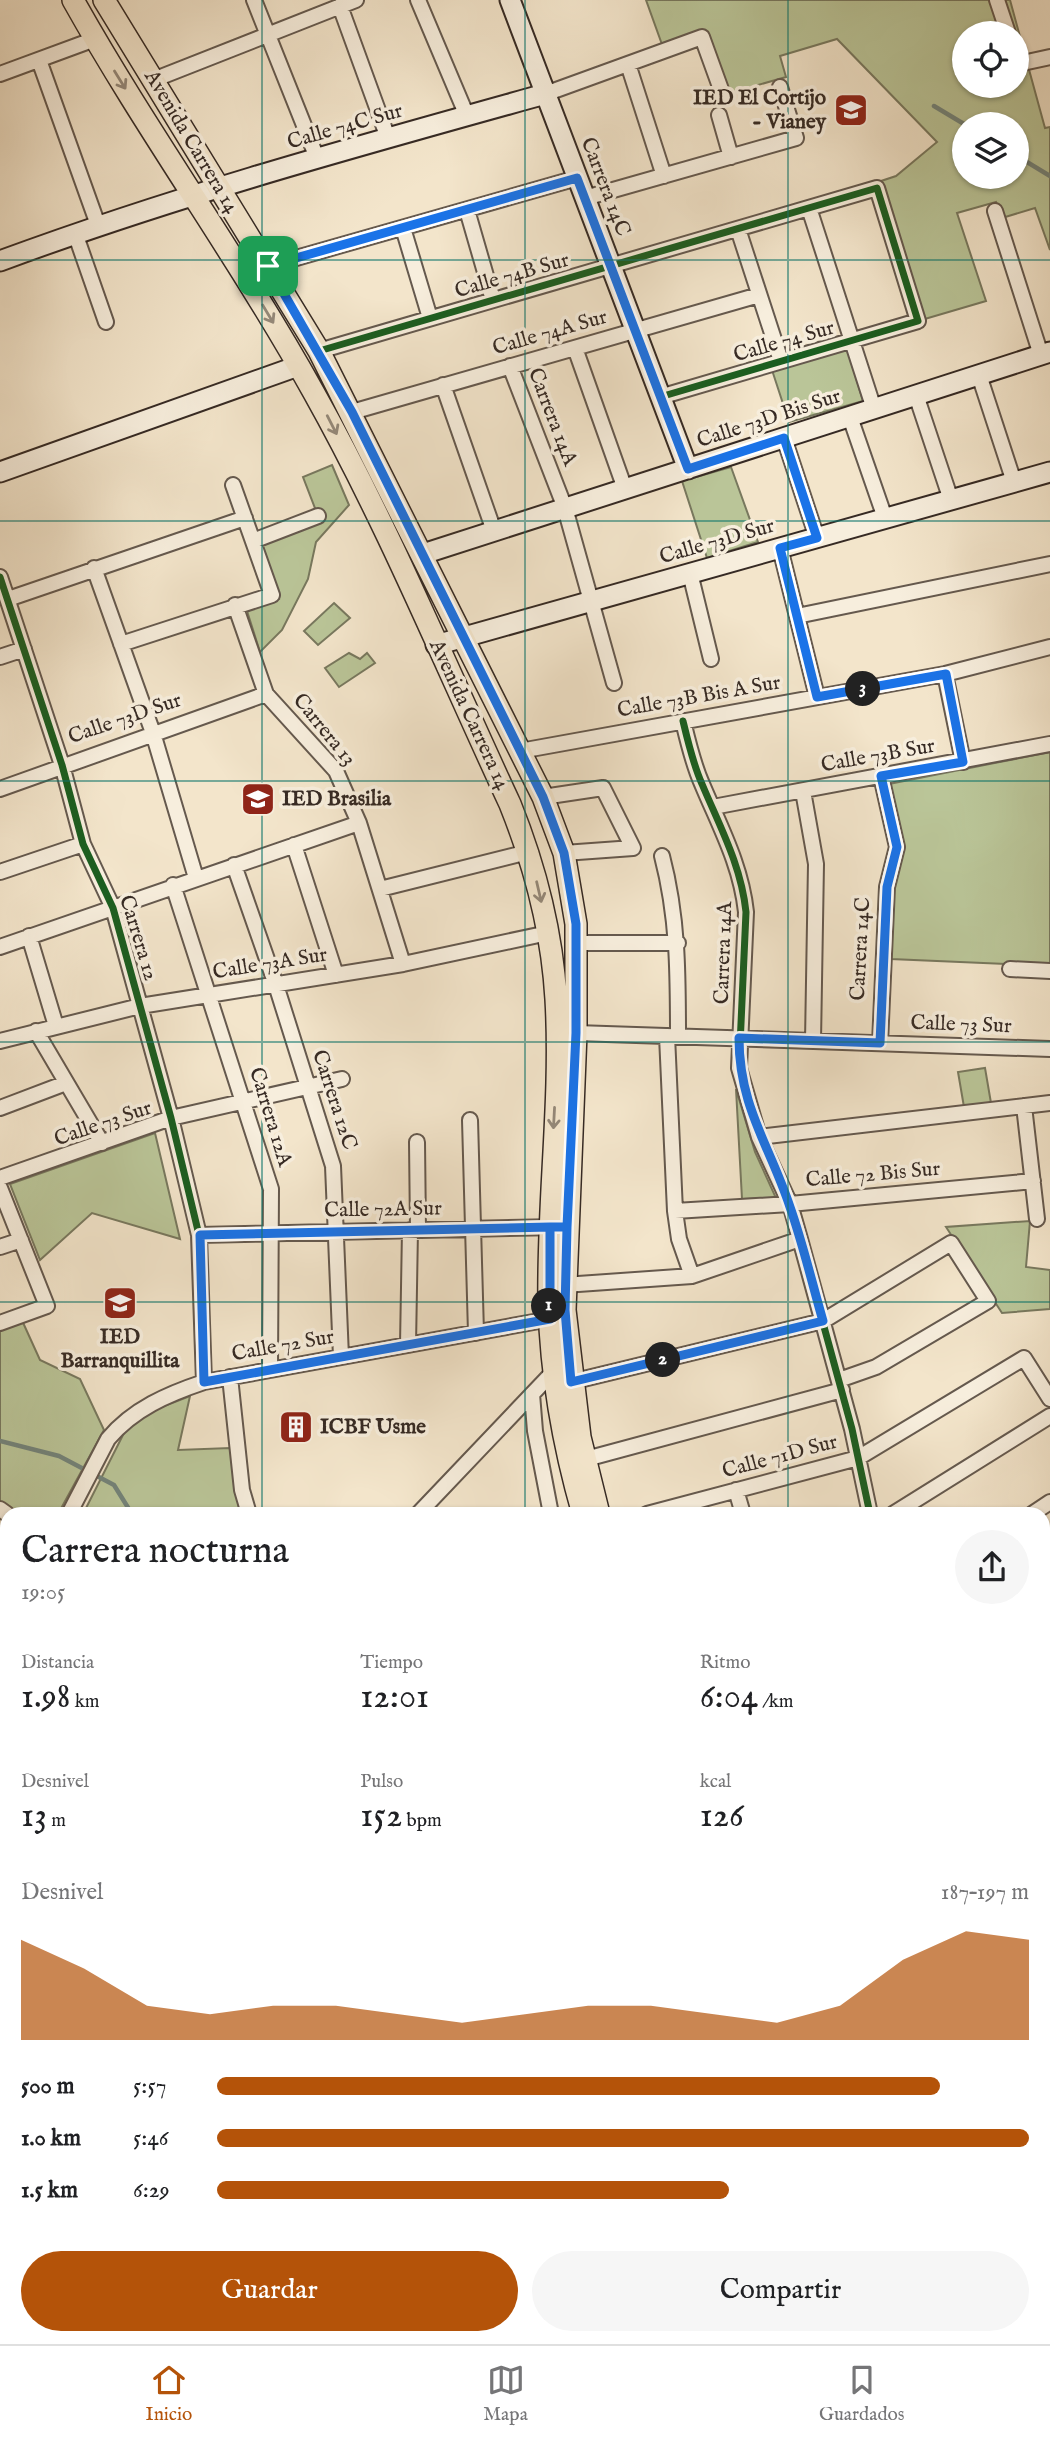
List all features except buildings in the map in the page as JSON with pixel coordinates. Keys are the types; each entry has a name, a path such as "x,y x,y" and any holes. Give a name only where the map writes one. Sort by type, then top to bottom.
{"main road":[{"name":"Avenida Carrera 14","path":"73,0 330,422 510,804 528,852 548,933 558,1031 558,1227 564,1285 563,1424 581,1507"},
{"name":"Avenida Carrera 14","path":"104,0 268,266 352,412 543,797 564,853 577,943 576,1033 550,1319 597,1507"}],"street":[{"path":"254,0 317,158"},
{"path":"153,80 356,0"},
{"path":"418,0 467,116"},
{"name":"Carrera 14C","path":"510,0 688,469"},
{"path":"997,0 1004,21"},
{"path":"340,6 388,138"},
{"name":"Calle 74C Sur","path":"0,261 98,225 218,187 545,94 702,37 723,94"},
{"path":"0,72 95,39"},
{"path":"1029,60 1050,57"},
{"path":"39,60 98,225"},
{"path":"628,64 664,176"},
{"path":"585,198 796,138 780,87"},
{"path":"719,115 731,157"},
{"path":"268,266 577,178"},
{"name":"Calle 74B Sur","path":"319,351 877,188 918,321"},
{"path":"809,208 874,409"},
{"path":"467,210 493,300"},
{"path":"995,211 1046,354"},
{"path":"403,228 430,318"},
{"path":"738,229 780,361"},
{"path":"75,233 106,322"},
{"name":"Calle 74A Sur","path":"352,412 759,295"},
{"name":"Calle 74 Sur","path":"660,397 918,321"},
{"path":"575,348 625,489"},
{"name":"Calle 73D Bis Sur","path":"423,554 1046,354"},
{"path":"0,472 298,366"},
{"name":"Carrera 14A","path":"510,366 565,508 614,683"},
{"path":"979,375 1014,482"},
{"path":"443,386 494,531"},
{"path":"916,395 951,499"},
{"path":"850,417 885,518"},
{"path":"784,438 817,538"},
{"name":"Calle 73D Sur","path":"436,645 1050,472"},
{"path":"121,644 272,595 233,485"},
{"path":"253,541 318,516"},
{"path":"8,599 245,518"},
{"path":"780,548 817,697"},
{"path":"94,568 153,733 196,878"},
{"path":"797,615 1049,569"},
{"path":"690,573 711,659"},
{"name":"Carrera 12","path":"0,578 62,765 83,844 113,908 171,1118 200,1235 204,1382"},
{"name":"Carrera 13","path":"235,605 266,694 336,771 359,823 403,964"},
{"name":"Calle 73B Bis A Sur","path":"520,751 946,674 1050,647"},
{"path":"0,657 24,649"},
{"path":"946,674 963,762"},
{"name":"Calle 73D Sur","path":"0,789 266,694"},
{"name":"Carrera 14A","path":"683,721 692,756 737,863 744,892 746,912 739,1068 759,1137 790,1204 840,1385 868,1507"},
{"name":"Calle 73B Sur","path":"713,807 1050,744"},
{"name":"Carrera 14C","path":"880,1043 887,887 897,847 881,776"},
{"path":"543,797 603,788 633,848 564,853"},
{"path":"803,790 816,864 813,1041"},
{"path":"0,947 359,823"},
{"path":"0,872 83,844"},
{"path":"294,845 336,975"},
{"path":"380,889 528,852"},
{"path":"662,856 673,900 678,943 673,1036 675,1211 679,1239 692,1276"},
{"name":"Carrera 12C","path":"234,865 276,985 333,1166 341,1357"},
{"name":"Carrera 12A","path":"173,886 211,995 271,1189 270,1370"},
{"name":"Calle 73A Sur","path":"0,1041 140,1006 403,964 548,933"},
{"path":"29,936 56,1026"},
{"path":"577,943 678,943"},
{"path":"1010,969 1050,971"},
{"path":"36,1031 102,1143"},
{"name":"Calle 73 Sur","path":"576,1033 1050,1049"},
{"name":"Calle 73 Sur","path":"0,1178 171,1118 342,1079"},
{"path":"0,1108 66,1083"},
{"path":"759,1137 1050,1103"},
{"path":"1024,1106 1037,1219"},
{"path":"470,1120 476,1333"},
{"path":"408,1345 417,1142"},
{"name":"Calle 72 Bis Sur","path":"675,1211 790,1204 1033,1181"},
{"path":"0,1188 47,1306 0,1323"},
{"name":"Calle 72A Sur","path":"200,1235 558,1227"},
{"path":"564,1285 692,1276 800,1239"},
{"path":"0,1247 21,1240"},
{"path":"425,1507 532,1394 563,1376 823,1321 951,1243 988,1301 876,1367 840,1385 586,1459"},
{"name":"Calle 72 Sur","path":"72,1507 117,1429 143,1409 204,1382 550,1319"},
{"name":"Calle 71D Sur","path":"673,1507 858,1458 1024,1358 1050,1399"},
{"path":"230,1377 242,1490 247,1507"},
{"path":"532,1394 535,1431 550,1507"},
{"path":"904,1507 1050,1416"},
{"path":"736,1490 741,1507"}],"green space":[{"path":"646,0 1010,0 1016,21 952,21 952,98 1029,98 1029,69 1045,128 1050,127 1050,250 1035,208 1002,218 996,202 957,213 986,301 918,321 875,183 896,176 937,142 837,39 780,56 786,77 723,95 702,37 664,50"},
{"path":"847,348 863,401 789,422 772,370"},
{"path":"332,465 349,505 316,542 308,579 282,630 260,652 247,611 279,599 259,539 318,516 303,477"},
{"path":"731,467 758,542 707,558 682,481"},
{"path":"334,603 350,618 318,645 304,631"},
{"path":"349,653 360,659 367,653 375,663 339,687 325,668"},
{"path":"1050,752 1050,966 891,959 894,879 903,853 889,784"},
{"path":"985,1068 991,1103 964,1107 958,1072"},
{"path":"736,1089 755,1152 776,1198 742,1199"},
{"path":"155,1133 180,1239 92,1213 40,1260 10,1184"},
{"path":"1030,1221 1026,1267 1050,1270 1050,1309 1002,1313 946,1227"},
{"path":"20,1316 40,1360 80,1379 104,1430 62,1507 8,1507 0,1502 0,1319"},
{"path":"190,1396 178,1450 230,1448 239,1507 87,1507 126,1429 154,1410"}],"waterway":[{"path":"934,106 952,117"},
{"path":"1029,163 1050,176"},
{"path":"0,1441 59,1456 114,1485 128,1507"}],"cycle path":[{"path":"319,351 877,188 918,321 660,397"},
{"path":"0,577 62,765 83,844 113,908 171,1118 199,1235 204,1382"},
{"path":"683,721 696,769 740,878 746,912 739,1068 759,1137 790,1204 852,1429 869,1507"}],"place":[{"name":"IED El Cortijo - Vianey","path":"851,110"},
{"name":"IED Brasilia","path":"258,799"},
{"name":"IED Barranquillita","path":"120,1303"},
{"name":"ICBF Usme","path":"296,1427"}],"route":[{"path":"268,266 352,412 543,797 558,833 569,874 577,943 576,1033 567,1227 550,1227 550,1319 204,1382 200,1235 550,1227 567,1227 564,1285 571,1382 823,1321 790,1204 759,1137 748,1101 739,1068 739,1038 880,1043 887,887 897,856 896,834 881,776 963,762 946,674 817,697 780,548 817,538 784,438 688,469 577,178 268,266"}]}
